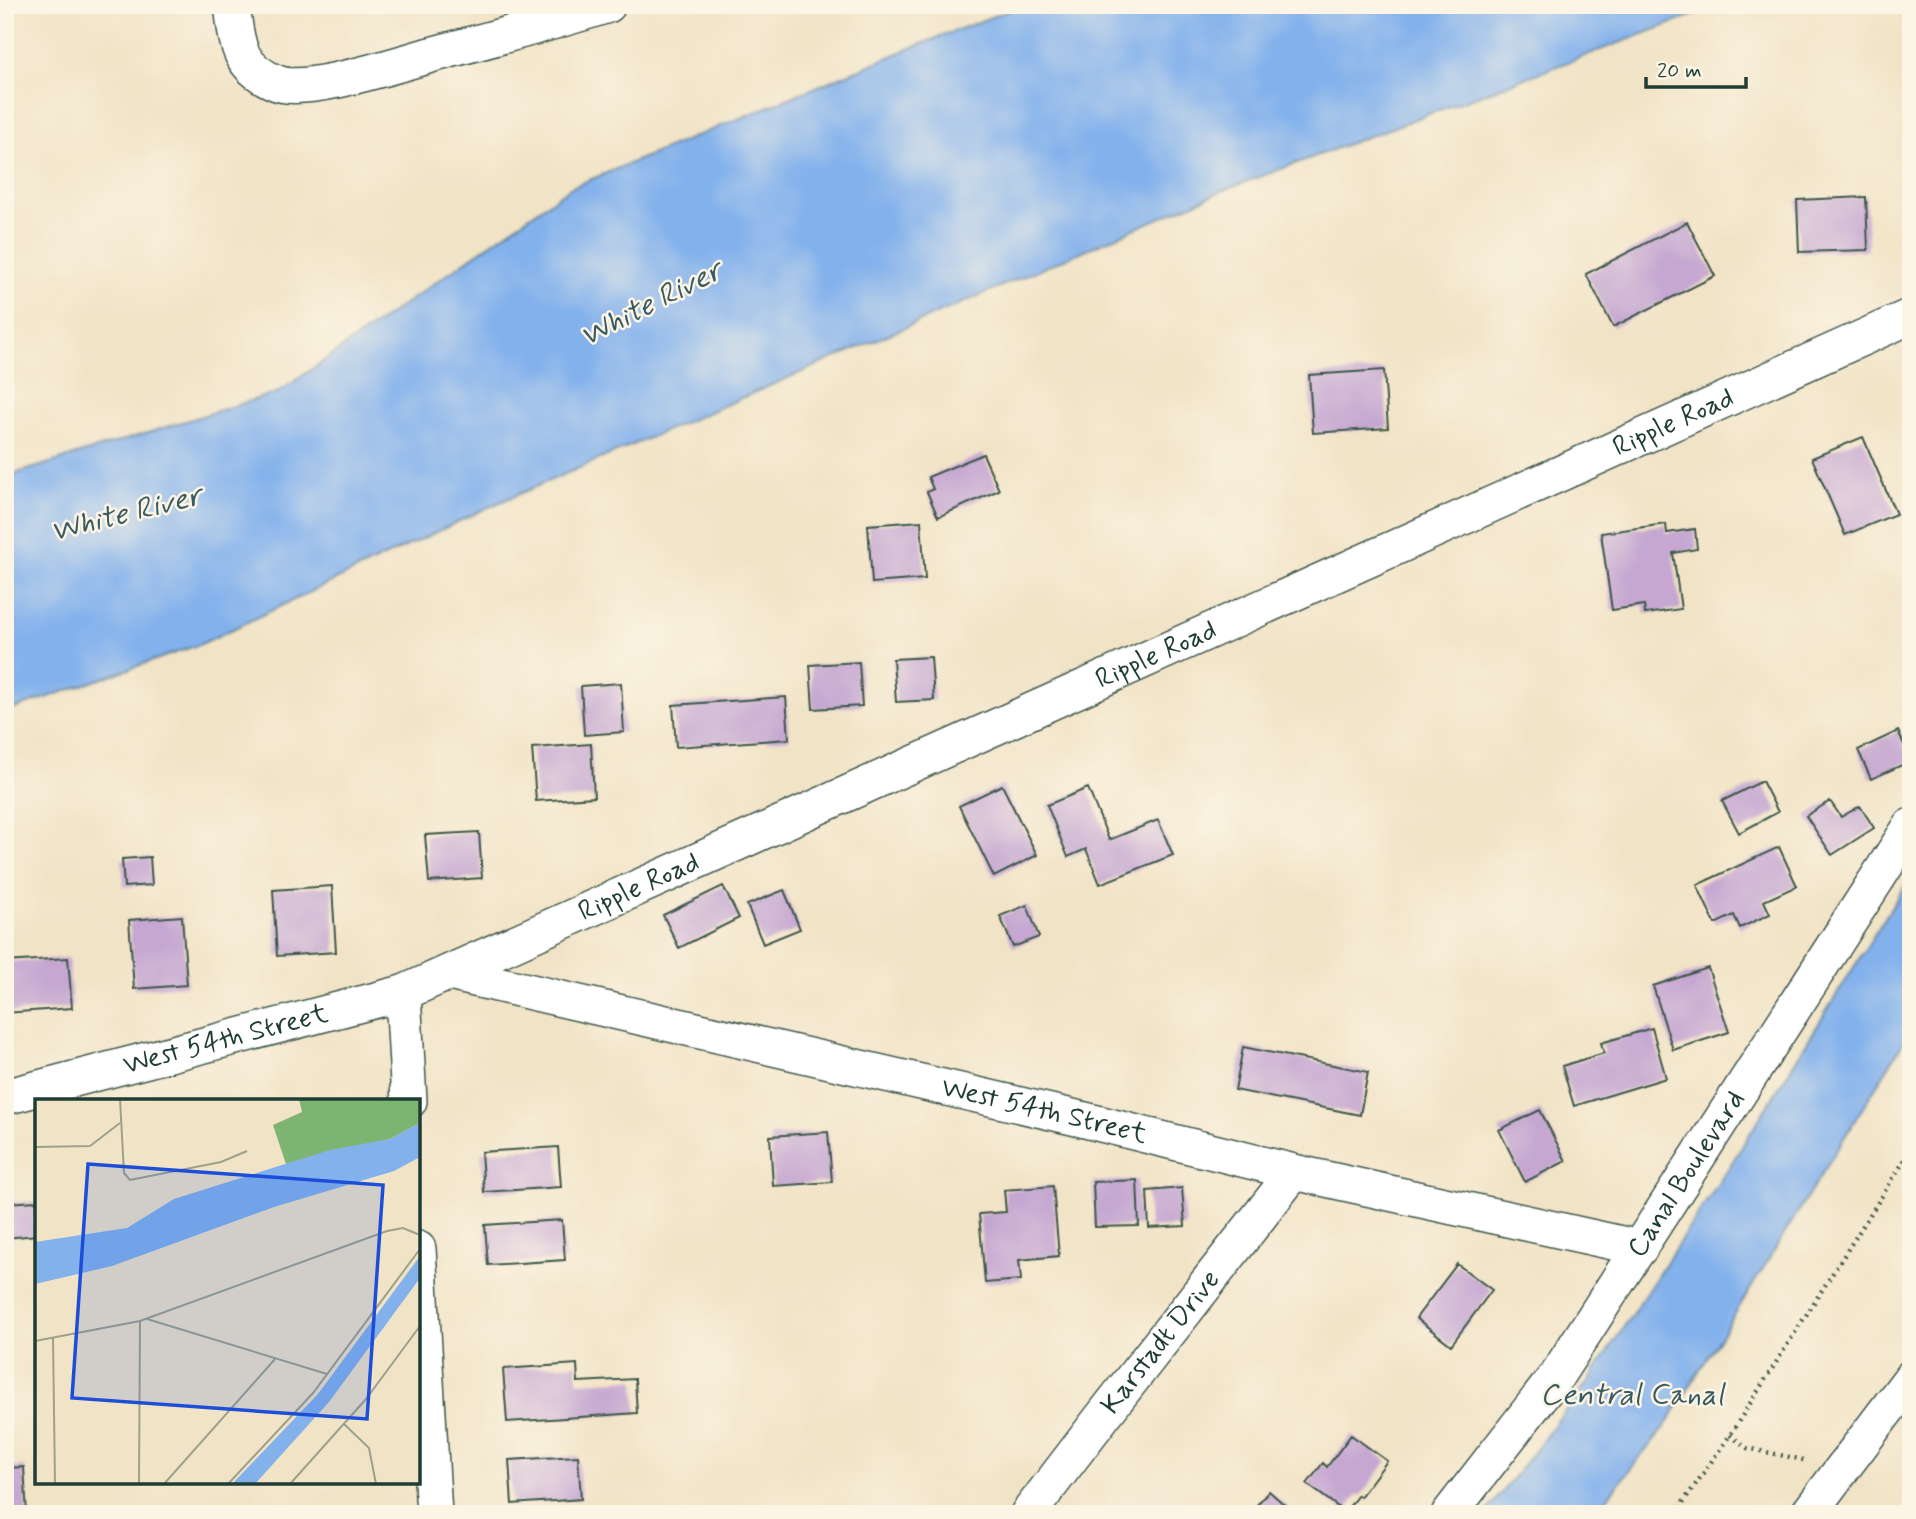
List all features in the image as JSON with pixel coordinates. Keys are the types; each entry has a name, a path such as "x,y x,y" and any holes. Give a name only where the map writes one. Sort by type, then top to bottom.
{"street":[{"path":"232,5 236,39 243,57 257,72 279,84 298,86 339,80 608,5"},
{"name":"Ripple Road","path":"403,993 1911,316"},
{"name":"Canal Boulevard","path":"1449,1514 1557,1375 1911,826"},
{"name":"West 54th Street","path":"449,972 1081,1119 1294,1172 1640,1248"},
{"path":"403,993 409,1099"},
{"name":"West 54th Street","path":"5,1097 403,993"},
{"name":"Karstadt Drive","path":"1028,1514 1294,1172"},
{"path":"420,1282 434,1514"},
{"path":"1808,1514 1911,1378"}],"path":[{"path":"1675,1514 1730,1435 1911,1150"},
{"path":"1730,1435 1747,1448 1843,1469"}],"water":[{"name":"White River","path":"1022,5 1721,5 1222,191 491,506 201,644 5,712 5,477 279,392 570,188"},
{"name":"Central Canal","path":"1911,876 1911,1030 1664,1428 1594,1514 1485,1514 1587,1383 1731,1164"}],"building":[{"path":"1866,197 1868,250 1799,252 1797,200"},
{"path":"1687,222 1715,276 1613,327 1586,274"},
{"path":"1384,370 1388,428 1313,433 1309,375"},
{"path":"1863,437 1896,514 1845,535 1812,458"},
{"path":"983,454 999,490 938,517 927,492 933,489 928,477"},
{"path":"921,521 925,579 872,583 868,525"},
{"path":"1666,524 1667,533 1695,529 1697,549 1673,553 1681,609 1645,614 1644,605 1612,610 1601,533"},
{"path":"931,657 934,700 896,702 893,659"},
{"path":"859,662 862,706 813,709 810,665"},
{"path":"621,683 624,732 584,735 581,686"},
{"path":"786,697 789,739 676,747 673,705"},
{"path":"1898,731 1911,761 1871,779 1858,750"},
{"path":"591,744 594,797 536,801 532,748"},
{"path":"1762,781 1778,812 1739,833 1722,801"},
{"path":"1002,785 1037,855 994,877 959,806"},
{"path":"1088,788 1109,840 1158,820 1173,855 1100,884 1086,849 1068,857 1047,805"},
{"path":"1830,801 1841,817 1860,806 1874,828 1832,855 1806,816"},
{"path":"479,832 482,878 429,882 425,835"},
{"path":"1779,847 1797,886 1764,901 1770,914 1740,928 1734,915 1715,924 1697,885"},
{"path":"150,857 152,885 124,887 122,859"},
{"path":"332,886 336,952 277,956 273,890"},
{"path":"723,886 739,918 679,948 663,915"},
{"path":"784,890 800,929 763,944 747,905"},
{"path":"1027,905 1039,937 1013,947 1000,916"},
{"path":"182,916 187,985 134,989 129,920"},
{"path":"68,958 72,1008 5,1013 5,962"},
{"path":"1708,968 1729,1032 1673,1050 1653,986"},
{"path":"1652,1028 1666,1078 1574,1106 1562,1066 1604,1053 1601,1043"},
{"path":"1243,1047 1368,1072 1360,1115 1235,1090"},
{"path":"1540,1110 1566,1161 1525,1182 1499,1130"},
{"path":"828,1132 832,1182 773,1186 770,1136"},
{"path":"558,1147 561,1187 484,1192 481,1152"},
{"path":"1137,1180 1139,1226 1095,1227 1093,1182"},
{"path":"1053,1186 1059,1256 1019,1260 1021,1280 985,1283 979,1214 1006,1212 1004,1190"},
{"path":"1182,1188 1185,1226 1149,1228 1147,1191"},
{"path":"35,1201 35,1235 5,1238 5,1203"},
{"path":"562,1220 565,1260 488,1265 485,1225"},
{"path":"1457,1264 1492,1290 1451,1345 1416,1318"},
{"path":"577,1364 578,1382 635,1379 637,1413 507,1422 503,1369"},
{"path":"1351,1435 1387,1461 1345,1512 1307,1484 1323,1463 1327,1467"},
{"path":"578,1456 581,1499 512,1504 509,1460"},
{"path":"24,1467 27,1514 5,1514 5,1468"},
{"path":"1269,1491 1295,1514 1249,1514"}]}
